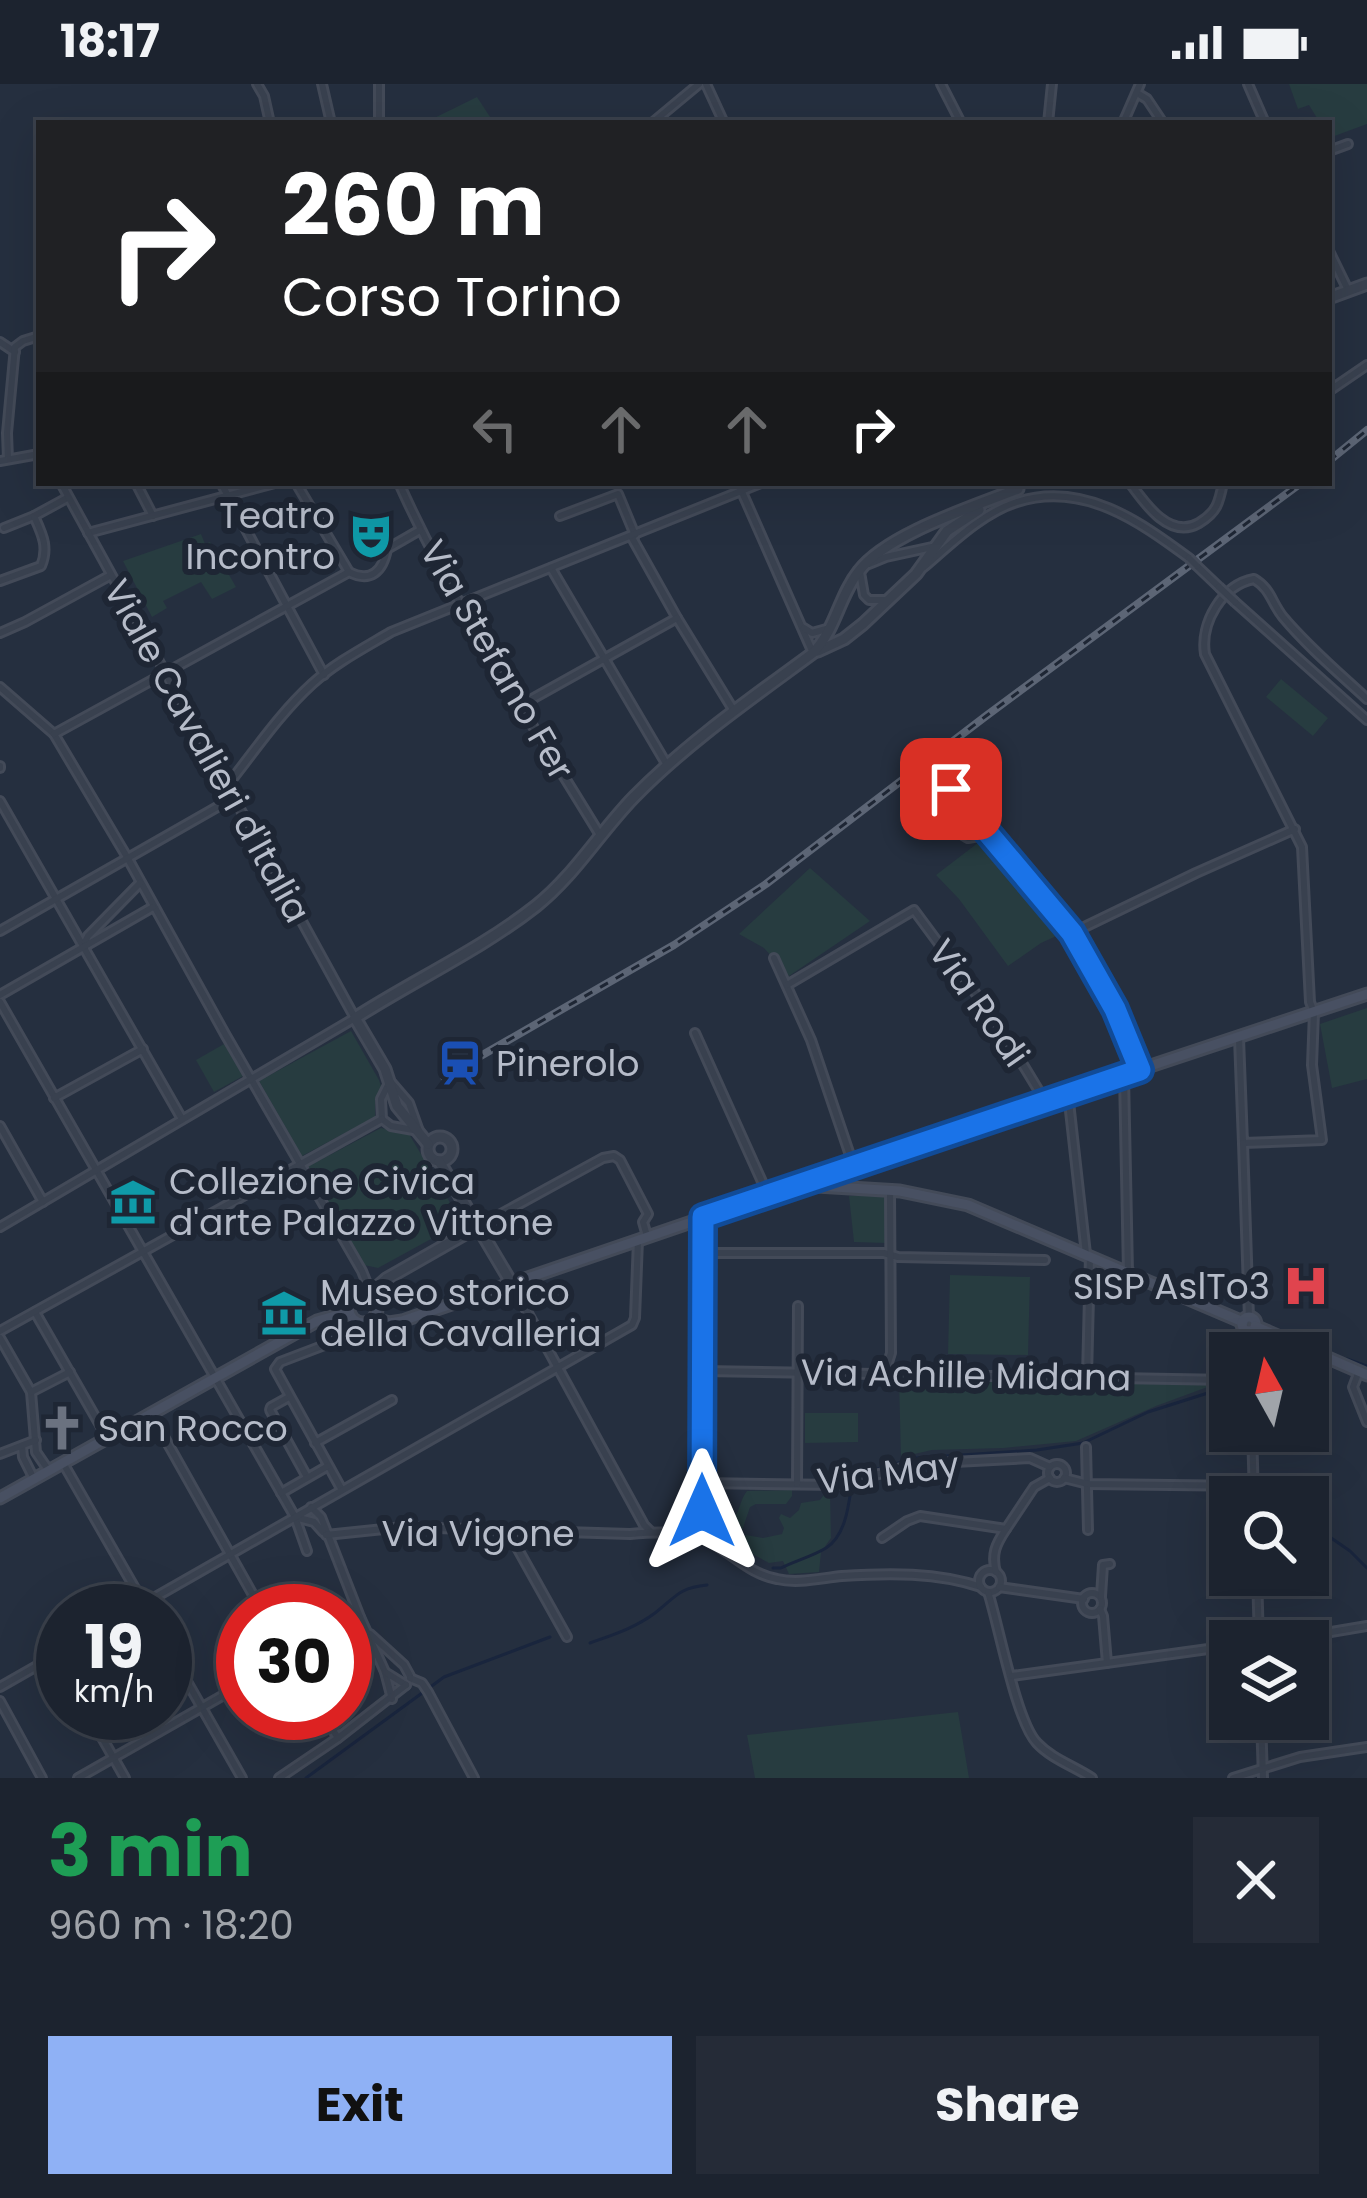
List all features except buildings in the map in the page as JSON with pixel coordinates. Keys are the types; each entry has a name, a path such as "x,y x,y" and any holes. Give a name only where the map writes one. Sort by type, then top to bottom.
{"main road":[{"path":"374,1318 377,1305 364,1294 350,1302 353,1319 362,1323 374,1318 402,1321 1367,994"},
{"path":"800,1185 890,1191 968,1205 1363,1373"},
{"path":"0,1498 153,1419 317,1321 349,1312"}],"street":[{"path":"257,84 269,120"},
{"path":"322,84 330,120"},
{"path":"379,84 380,120"},
{"path":"656,120 702,84 722,120"},
{"path":"941,84 959,120"},
{"path":"1048,120 1052,84"},
{"path":"1248,84 1263,120"},
{"path":"1124,120 1139,89 1160,120"},
{"path":"1332,150 1348,143"},
{"path":"1332,256 1348,290"},
{"path":"1332,297 1367,284"},
{"path":"36,337 15,347 4,460 36,455"},
{"path":"0,341 15,352"},
{"path":"1332,389 1367,365"},
{"path":"0,376 13,375"},
{"name":"Viale Cavalieri d'Italia","path":"62,486 356,1018"},
{"path":"138,486 152,515"},
{"path":"222,486 324,675"},
{"path":"88,533 263,486"},
{"path":"298,486 349,572 362,577 382,568 392,544 420,530"},
{"name":"Via Stefano Fer","path":"400,486 460,605 600,835"},
{"path":"916,574 947,531 1024,486"},
{"path":"1132,486 1173,526 1192,527 1214,513 1222,486"},
{"path":"226,787 287,709 324,675 391,632 633,536 739,487 813,653"},
{"path":"0,1227 509,926 564,879 667,765 825,641 851,583 879,550 1018,489"},
{"path":"560,516 618,494 633,536 676,618 734,711"},
{"path":"4,528 68,497"},
{"path":"813,653 844,639 958,538 1015,502 1065,498 1118,510 1141,522 1189,558 1367,720"},
{"path":"0,581 41,566 46,545 34,516"},
{"path":"861,568 958,538"},
{"path":"551,568 667,765"},
{"path":"861,568 864,596 889,599"},
{"path":"53,734 349,572"},
{"path":"0,633 110,574"},
{"path":"1243,1143 1322,1140 1312,1065 1302,847 1205,654 1209,618 1234,586 1246,580 1265,585 1286,620 1367,699"},
{"path":"521,705 676,618"},
{"path":"800,627 812,633 832,627"},
{"path":"0,687 53,734 127,857 363,1274 364,1294"},
{"path":"990,834 963,835 937,797 938,789 951,789 990,834 1072,933 1115,1009 1140,1070"},
{"path":"0,931 233,798"},
{"path":"0,801 182,1118"},
{"path":"1072,933 1295,829"},
{"path":"83,946 140,883"},
{"path":"154,907 0,998 295,1517 307,1551"},
{"name":"Via Rodi","path":"788,985 914,910 999,1025 1045,1101"},
{"path":"774,958 811,1040 854,1167"},
{"path":"356,1018 390,1081 399,1109 428,1144 429,1155 439,1161 479,1226 644,1525 653,1532"},
{"path":"695,1034 768,1195"},
{"path":"1238,1038 1249,1332"},
{"path":"54,1098 142,1049"},
{"path":"1124,1075 1128,1272"},
{"path":"378,1121 390,1081"},
{"path":"1069,1093 1088,1255 1088,1377"},
{"path":"50,1471 36,1452 31,1392 0,1335 378,1121"},
{"path":"378,1121 419,1131"},
{"path":"0,1126 43,1202"},
{"path":"428,1144 441,1136 451,1144 449,1156 439,1161"},
{"path":"183,1584 634,1322 644,1222 649,1216 620,1160 603,1158 364,1294"},
{"path":"885,1372 891,1354 890,1191"},
{"path":"702,1538 703,1217"},
{"path":"704,1253 1045,1260"},
{"path":"796,1484 798,1306"},
{"path":"35,1312 108,1439"},
{"path":"342,1490 276,1366 351,1335 362,1323"},
{"name":"Via Achille Midana","path":"703,1371 1209,1379"},
{"path":"31,1392 70,1372"},
{"path":"1363,1373 1353,1387 1367,1422"},
{"path":"289,1397 270,1410 308,1477"},
{"path":"315,1443 392,1400"},
{"path":"164,1436 247,1584"},
{"path":"0,1454 36,1440"},
{"path":"22,1446 36,1452"},
{"path":"22,1446 34,1479"},
{"path":"1086,1447 1088,1530"},
{"name":"Via May","path":"702,1483 826,1486 928,1463 1030,1458 1050,1467"},
{"path":"63,1463 133,1584"},
{"path":"1050,1478 1050,1467 1058,1464 1064,1478"},
{"path":"281,1492 328,1466"},
{"path":"1050,1478 1088,1484 1209,1485"},
{"path":"999,1587 1001,1581 993,1569 996,1544 1034,1487 1050,1478"},
{"path":"310,1507 312,1521"},
{"path":"310,1507 321,1517 346,1584"},
{"name":"Via May","path":"882,1538 920,1516 1006,1529"},
{"path":"295,1517 312,1521 326,1534"},
{"path":"630,1534 644,1525"},
{"name":"Via Vigone","path":"326,1534 403,1527 653,1532 702,1538 751,1571 772,1579 884,1573 983,1586"},
{"path":"514,1530 515,1544 567,1637"},
{"path":"1107,1664 1100,1609 1103,1565 1110,1564"},
{"path":"993,1569 984,1573 983,1586 1032,1738 1047,1753 1092,1778"},
{"path":"983,1586 1084,1598 1094,1593 1101,1598"},
{"path":"1084,1598 1086,1610 1100,1609"},
{"path":"1329,1632 1367,1626"},
{"path":"372,1637 404,1665 408,1681"},
{"path":"372,1642 392,1699"},
{"path":"1012,1676 1209,1649"},
{"path":"0,1687 36,1666"},
{"path":"385,1672 422,1682 474,1778"},
{"path":"372,1713 408,1681"},
{"path":"192,1692 242,1778"},
{"path":"78,1778 216,1699"},
{"path":"0,1701 42,1778"},
{"path":"103,1740 125,1778"},
{"path":"279,1778 335,1740"},
{"path":"1262,1740 1263,1773"},
{"path":"1233,1778 1263,1773 1320,1752 1367,1747"}],"green space":[{"path":"1289,84 1367,84 1367,124 1332,137 1332,120 1318,120 1309,105 1298,109"},
{"path":"477,97 492,120 430,120"},
{"path":"201,534 236,587 212,599 201,582 163,601 167,608 152,617 123,561"},
{"path":"1281,679 1328,718 1313,736 1266,697"},
{"path":"983,839 1063,933 1008,966 936,875"},
{"path":"810,868 870,921 789,976 764,948 739,934"},
{"path":"1367,1008 1367,1079 1332,1088 1320,1024"},
{"path":"351,1031 382,1089 375,1099 375,1117 302,1156 259,1081"},
{"path":"224,1044 243,1076 214,1092 196,1060"},
{"path":"381,1128 409,1134 456,1220 451,1228 378,1268 364,1265 307,1167"},
{"path":"849,1196 886,1196 886,1243 854,1242"},
{"path":"950,1275 1030,1277 1028,1355 948,1354"},
{"path":"899,1380 1209,1385 1076,1441 932,1450 901,1457"},
{"path":"805,1413 858,1413 858,1442 805,1443"},
{"path":"710,1489 724,1489 715,1506 720,1523 736,1515 747,1491 792,1490 792,1496 786,1504 750,1507 743,1528 728,1546 709,1534"},
{"path":"827,1491 831,1538 821,1552 819,1572 789,1574 783,1561 769,1563 743,1549 746,1535 782,1534 781,1514 790,1518 801,1503 820,1500"},
{"path":"958,1712 969,1778 755,1778 747,1735"}],"waterway":[{"path":"1347,1359 1367,1366"},
{"path":"773,1568 810,1556 833,1542 846,1515 853,1476 916,1458 1083,1443 1148,1412 1209,1393"},
{"path":"1329,1536 1367,1568"},
{"path":"590,1643 640,1623 683,1591 707,1585"},
{"path":"306,1778 444,1677 550,1637"}],"railway":[{"path":"1332,459 1367,430"},
{"path":"444,1077 674,945 766,884 1297,486"}],"place":[{"name":"Teatro Incontro","path":"371,536"},
{"name":"Pinerolo","path":"460,1063"},
{"name":"Collezione Civica d'arte Palazzo Vittone","path":"133,1202"},
{"name":"SISP AslTo3","path":"1306,1286"},
{"name":"Museo storico della Cavalleria","path":"284,1313"},
{"name":"San Rocco","path":"62,1428"}],"route":[{"path":"702,1511 703,1217 1140,1070 1115,1009 1072,933 951,789"}]}
